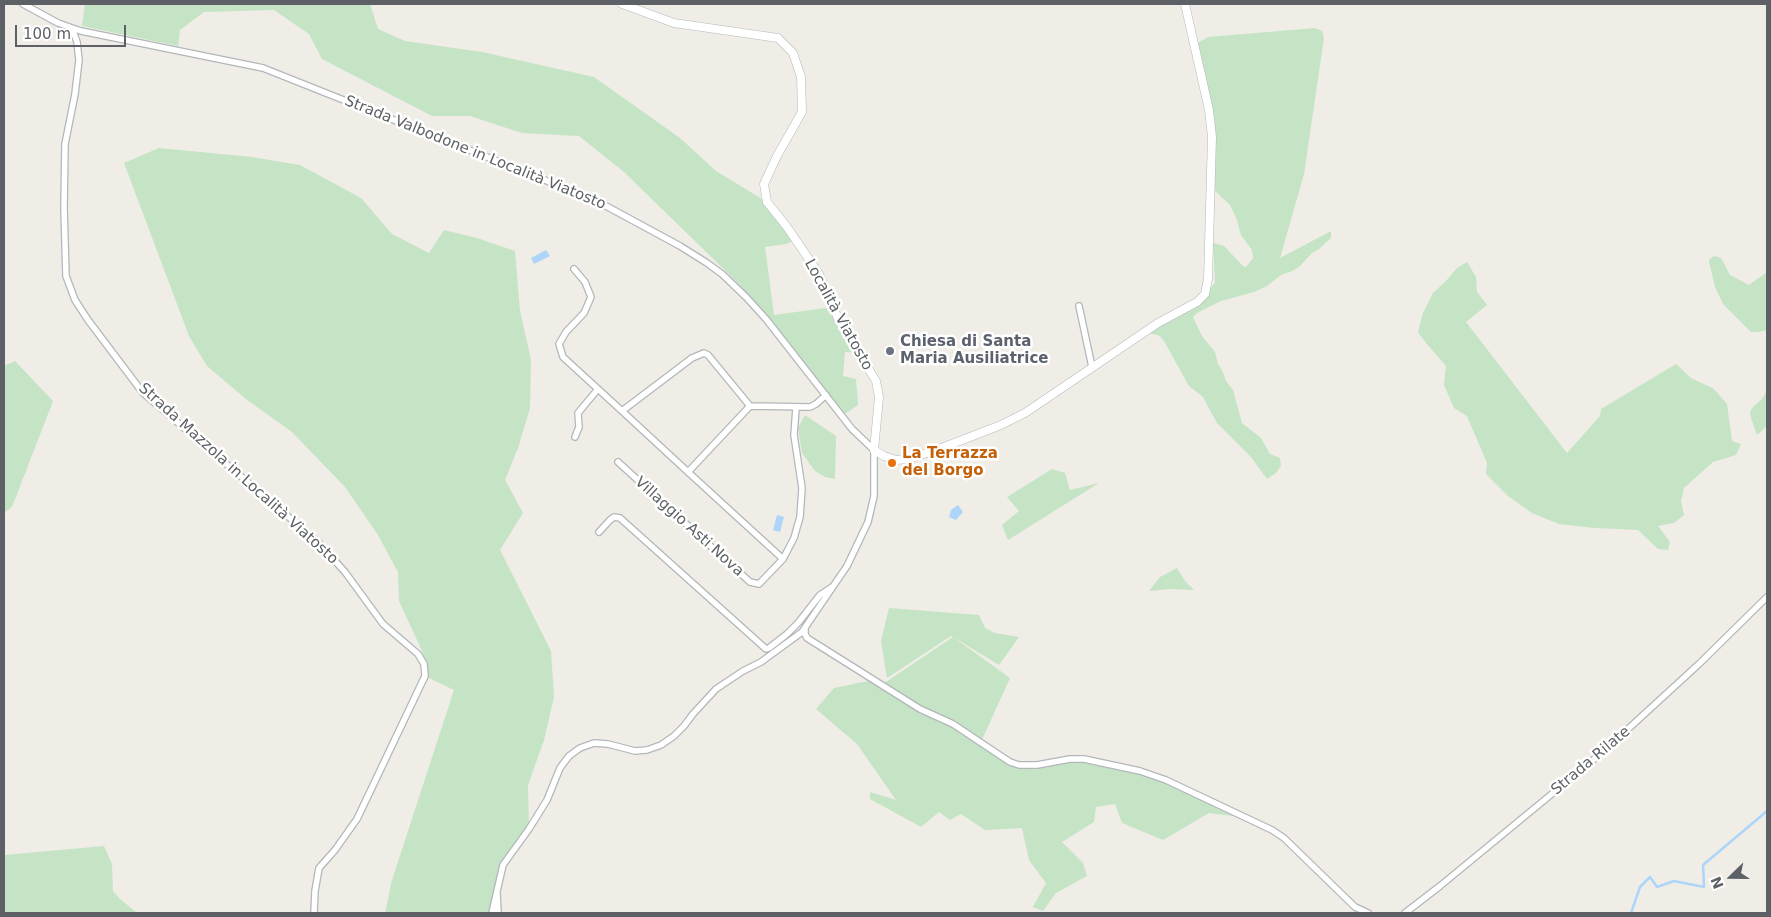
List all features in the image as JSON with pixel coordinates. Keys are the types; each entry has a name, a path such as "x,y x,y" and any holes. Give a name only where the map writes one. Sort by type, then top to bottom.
{"street":[{"name":"Strada Valbodone in Località Viatosto","path":"23,4 41,15 72,28 263,68 595,200 680,246 722,274 766,320 852,429 874,450"},
{"name":"Località Viatosto","path":"622,4 674,23 778,38 793,53 802,77 802,112 777,156 764,184 767,202 787,227 819,274 839,321 876,380 879,397 874,450"},
{"path":"874,450 896,460 908,458 944,447 1001,425 1025,413 1158,323 1197,302 1205,294 1208,289 1212,137 1209,110 1185,4"},
{"name":"Strada Mazzola in Località Viatosto","path":"72,28 77,42 79,60 75,94 65,144 64,208 66,276 75,300 143,393 318,542 345,572 383,624 418,654 424,664 425,676 358,819 319,868 314,891 314,913"},
{"path":"574,269 585,282 591,297 584,313 566,332 559,344 563,357 783,560"},
{"path":"1079,306 1092,367"},
{"path":"622,411 692,358 704,353 708,355 750,406 810,407 826,396"},
{"path":"575,438 579,427 578,413 598,389"},
{"path":"688,472 750,406"},
{"name":"Villaggio Asti Nova","path":"618,462 750,582 759,584 783,560 794,538 800,517 802,488 794,435 796,408"},
{"path":"492,913 503,865 529,830 547,800 560,768 569,756 580,748 594,743 608,744 635,751 647,750 661,745 684,726 716,690 778,651 802,632 851,558 868,522 874,496 874,450"},
{"path":"599,532 610,520 620,518 766,649 798,623 825,590 834,586"},
{"name":"Strada Rilate","path":"1405,913 1604,751 1693,670 1767,597"},
{"path":"805,626 807,638 920,709 953,724 1010,762 1019,765 1037,765 1070,759 1084,759 1140,771 1166,780 1272,830 1284,838 1355,906 1368,913"},
{"path":"497,893 498,913"}],"green space":[{"path":"85,4 370,4 378,29 405,41 482,52 594,77 680,138 716,171 767,202 795,240 786,244 765,247 774,315 833,307 858,353 845,352 843,376 856,379 858,405 845,414 739,284 624,172 579,136 522,133 470,116 432,116 322,59 309,34 274,10 204,12 180,30 178,46 82,26"},
{"path":"1315,28 1322,31 1324,38 1304,174 1280,258 1331,231 1331,238 1312,253 1299,267 1281,275 1267,286 1254,292 1221,301 1193,317 1202,336 1215,352 1226,381 1233,390 1242,423 1261,438 1270,454 1280,458 1281,466 1276,473 1267,479 1251,457 1217,423 1203,397 1189,386 1160,336 1149,333 1202,298 1215,283 1213,243 1224,246 1244,267 1253,258 1252,250 1241,235 1230,205 1211,187 1212,137 1194,45 1208,37"},
{"path":"159,148 252,157 300,165 361,198 392,234 429,253 444,230 477,238 515,251 520,311 531,360 530,408 518,448 505,480 523,513 500,550 551,651 554,697 544,740 528,785 529,829 503,865 498,884 498,913 385,913 392,880 454,690 425,676 423,653 399,601 398,572 378,535 345,487 292,432 246,399 207,366 189,336 124,163"},
{"path":"1714,256 1721,258 1730,275 1749,285 1767,272 1767,330 1751,332 1723,304 1715,287 1709,262"},
{"path":"1467,262 1476,277 1477,292 1487,305 1466,322 1567,453 1600,416 1601,409 1676,364 1691,378 1714,389 1727,404 1732,441 1741,444 1736,455 1713,462 1684,488 1681,501 1684,515 1674,523 1658,526 1670,542 1668,550 1658,549 1638,530 1559,524 1532,513 1508,496 1486,474 1487,463 1467,416 1454,408 1444,385 1446,366 1418,332 1423,313 1433,293 1457,268"},
{"path":"15,361 53,401 12,507 4,513 4,366"},
{"path":"1767,390 1767,426 1757,435 1750,412 1762,399"},
{"path":"805,415 836,436 835,479 825,477 815,471 802,453 798,428"},
{"path":"1052,469 1065,473 1070,490 1099,483 1008,540 1002,525 1019,511 1007,497"},
{"path":"1177,568 1185,581 1194,590 1171,589 1149,591 1160,577"},
{"path":"889,608 979,615 985,628 995,633 1019,637 999,665 951,636 887,678 881,641"},
{"path":"953,637 1010,678 981,742 1019,765 1070,759 1140,771 1248,818 1209,813 1163,840 1122,823 1115,804 1096,807 1094,822 1062,842 1083,863 1087,876 1056,893 1043,911 1033,907 1046,883 1029,860 1022,828 985,830 961,814 950,820 939,812 921,827 870,799 870,792 896,800 857,744 816,709 834,688 873,680 886,682"},
{"path":"104,846 112,864 113,891 137,913 4,913 4,855"}],"water":[{"path":"546,250 550,256 534,264 531,258"},
{"path":"958,505 963,512 956,520 949,517 951,510"},
{"path":"777,515 784,517 780,532 773,530"}],"waterway":[{"path":"1631,913 1640,887 1650,877 1657,887 1674,881 1704,887 1703,865 1767,811"}],"place":[{"name":"Chiesa di Santa Maria Ausiliatrice","path":"890,351"},
{"name":"La Terrazza del Borgo","path":"892,463"}]}
